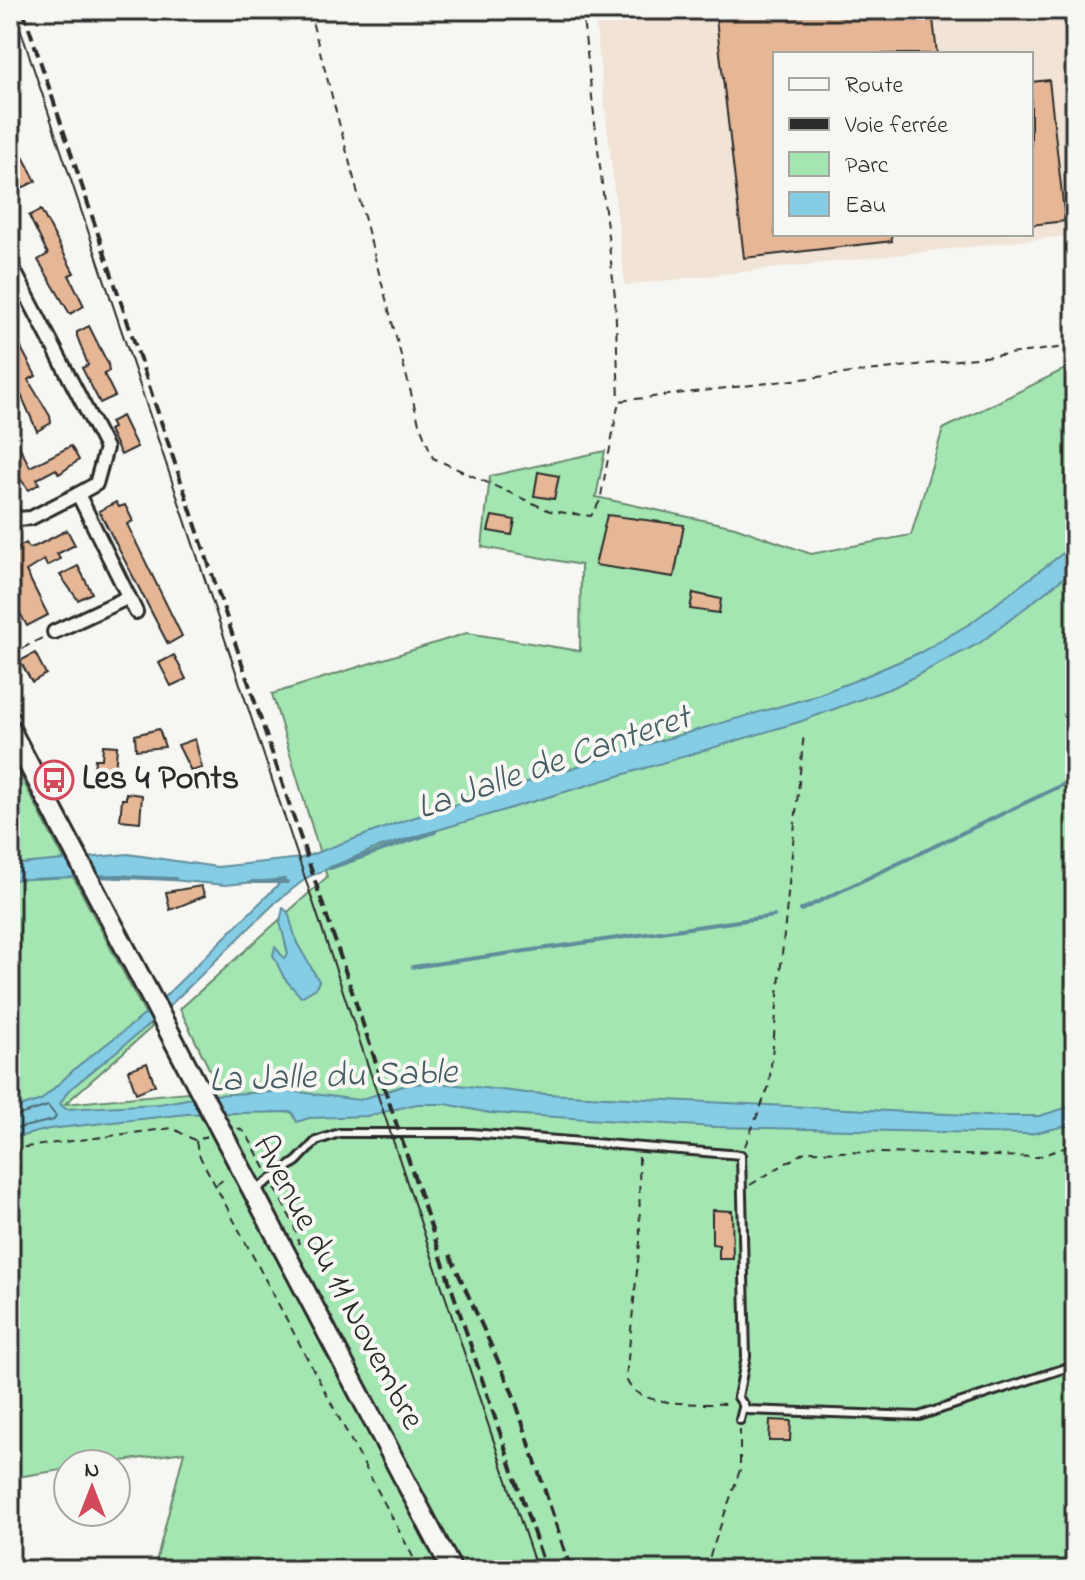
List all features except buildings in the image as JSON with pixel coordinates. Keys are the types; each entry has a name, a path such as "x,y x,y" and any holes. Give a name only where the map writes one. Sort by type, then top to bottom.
{"main road":[{"name":"Avenue du 11 Novembre","path":"10,729 195,1081 223,1125 253,1193 452,1570"}],"street":[{"path":"10,263 106,448 96,484 31,518 17,519 10,510"},
{"path":"78,494 136,612"},
{"path":"54,632 129,597"}],"lane":[{"path":"253,1193 297,1161 316,1141 339,1133 471,1133 741,1155 746,1357 738,1397 747,1410 910,1418 1075,1365"},
{"path":"740,1420 744,1404"}],"path":[{"path":"309,10 419,423 433,458 550,511 591,516 600,501 619,401 615,297 582,10"},
{"path":"619,401 1075,346"},
{"path":"10,655 54,632"},
{"path":"741,1155 769,1086 804,732"},
{"path":"196,1141 223,1125 246,1133 260,1159"},
{"path":"10,1149 172,1128 196,1141"},
{"path":"196,1141 198,1153 215,1186 420,1570"},
{"path":"742,1190 806,1151 1038,1157 1075,1144"},
{"path":"633,1145 641,1169 640,1242 628,1386 645,1399 744,1404"},
{"path":"215,1186 231,1175"},
{"path":"705,1570 740,1470 740,1420"}],"shaded area":[{"path":"594,10 1075,10 1075,235 625,285"}],"green space":[{"path":"1075,364 1075,1570 154,1570 184,1452 132,1460 132,1448 52,1448 52,1471 10,1478 10,756 152,1027 65,1104 219,1089 180,1009 327,877 272,694 467,633 580,651 581,565 482,547 490,476 605,451 596,497 735,527 811,554 911,535 943,429"}],"water":[{"path":"1075,544 1075,569 980,643 894,687 799,722 374,849 308,877 276,902 156,1019 68,1091 60,1104 66,1109 159,1104 210,1095 291,1091 359,1100 406,1085 432,1082 527,1093 988,1116 1039,1116 1075,1105 1075,1124 1030,1134 715,1127 489,1113 446,1104 417,1104 367,1116 309,1118 297,1122 292,1112 187,1114 49,1129 10,1139 10,1110 41,1100 79,1065 151,1010 284,879 225,885 119,875 10,880 10,865 128,854 217,867 302,858 403,821 655,742 809,698 854,681 921,652 971,623"},
{"path":"283,908 288,912 297,943 319,981 316,988 301,997 284,978 273,955 275,947 284,958 288,954 280,922"}],"waterway":[{"path":"801,910 1075,779"},
{"name":"La Jalle de Canteret","path":"330,868 435,832"},
{"name":"La Jalle de Canteret","path":"92,876 175,879"},
{"name":"La Jalle de Canteret","path":"252,882 287,882"},
{"path":"413,967 774,916"}],"tram line":[{"path":"14,10 537,1570"}],"railway":[{"path":"23,10 546,1570"},
{"path":"450,1255 513,1394 571,1570"}],"place":[{"name":"Les 4 Ponts","path":"54,780"}],"water label":[{"name":"La Jalle du Sable","path":"333,1078"}]}
